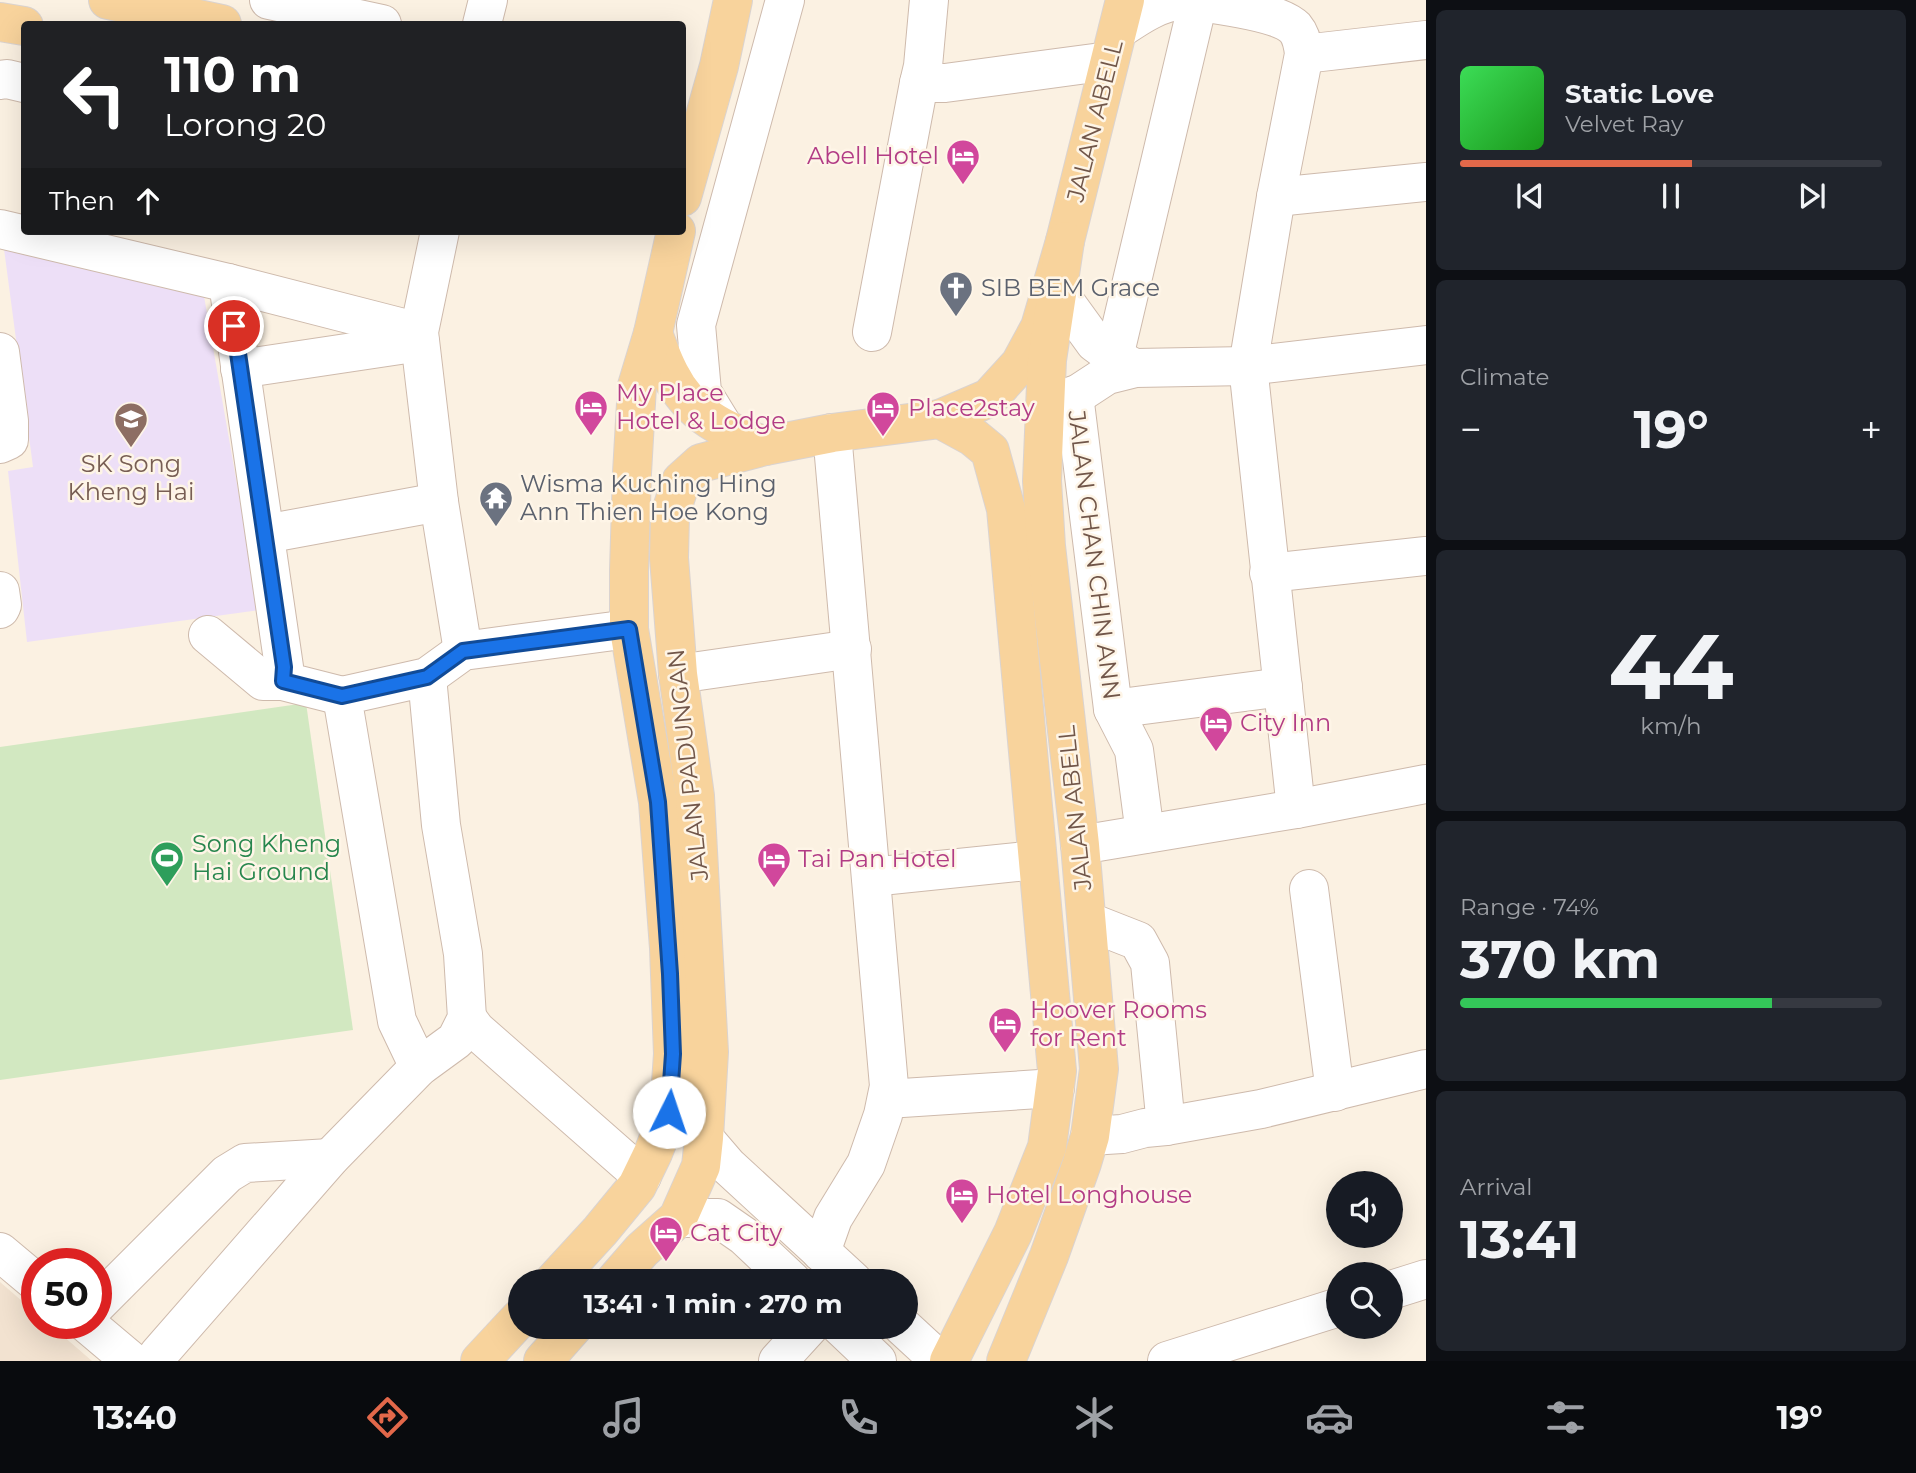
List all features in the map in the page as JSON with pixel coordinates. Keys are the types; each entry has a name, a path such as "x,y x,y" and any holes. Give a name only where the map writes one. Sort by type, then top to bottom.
{"main road":[{"path":"108,0 208,21"},
{"path":"686,183 719,66 733,0"},
{"path":"0,22 21,26"},
{"name":"JALAN ABELL","path":"832,433 940,419 989,398 1020,364 1040,327 1065,241 1117,30"},
{"path":"686,101 694,100 719,66"},
{"name":"JALAN PADUNGAN","path":"565,1269 637,1186 669,1112 673,1054 669,948 658,802 629,629 630,529 637,386 653,333 675,235"},
{"name":"JALAN ABELL","path":"1006,1361 1049,1256 1090,1136 1099,1069 1080,845 1046,546 1042,481 1047,360 1065,241"},
{"path":"653,333 670,376 693,408 726,431 765,446"},
{"name":"JALAN ABELL","path":"940,419 973,437 990,451 1006,509 1057,1070 1047,1147 1013,1233 949,1361"},
{"name":"JALAN PADUNGAN","path":"625,1269 642,1250 678,1218 701,1166 704,1138 709,1052 698,849 695,796 678,674 669,558 670,516 681,481 701,463 765,446 832,433"},
{"path":"480,1361 508,1331"},
{"path":"543,1361 562,1339"}],"street":[{"path":"249,21 255,0"},
{"path":"269,0 368,21"},
{"path":"483,21 488,0"},
{"path":"726,431 702,392 696,325 785,0"},
{"path":"872,332 923,66 929,0"},
{"path":"919,83 945,83 1117,30 1155,6 1169,1 1190,1 1274,16 1293,25 1299,33 1304,54 1276,197 1248,366 1296,809"},
{"path":"1058,292 1094,343 1125,363 1190,1"},
{"path":"1304,54 1426,40"},
{"path":"0,80 21,82"},
{"path":"1276,197 1426,182"},
{"path":"0,229 21,234"},
{"path":"25,235 228,283 419,337"},
{"path":"438,235 419,337 439,502 463,651"},
{"path":"228,283 284,667 283,681"},
{"path":"240,369 419,337"},
{"name":"JALAN CHAN CHIN ANN","path":"1044,417 1125,363 1248,366 1426,345"},
{"path":"0,352 9,440 0,444"},
{"name":"JALAN CHAN CHIN ANN","path":"1074,395 1113,709 1134,750 1145,834"},
{"path":"821,1252 833,1219 866,1164 890,1086 832,433"},
{"path":"265,534 439,502"},
{"path":"1269,573 1426,556"},
{"path":"0,592 0,609"},
{"path":"208,635 263,681 283,681 342,696 427,677 463,651 629,629"},
{"path":"678,674 852,649"},
{"path":"112,1339 146,1359 330,1158 419,1067 456,1040 467,1018 463,954 441,825 427,677"},
{"path":"1113,709 1283,687"},
{"path":"342,696 397,1021 419,1067"},
{"path":"1080,845 1426,784"},
{"path":"872,877 1037,860"},
{"path":"1309,889 1335,1092"},
{"path":"1087,921 1138,941 1150,963 1166,1126"},
{"path":"467,1018 476,1030 642,1175"},
{"path":"397,1021 440,1024 467,1018"},
{"path":"1090,1136 1122,1134 1261,1109 1426,1069"},
{"path":"887,1099 1055,1088"},
{"path":"704,1138 728,1166 840,1269"},
{"path":"112,1289 235,1168 245,1163 330,1158"},
{"path":"678,1218 718,1219 744,1236 779,1269"},
{"path":"0,1252 21,1270"},
{"path":"1403,1286 1426,1279"},
{"path":"1167,1361 1326,1311"},
{"path":"778,1361 798,1339"},
{"path":"854,1339 877,1361"},
{"path":"916,1339 940,1361"}],"shaded area":[{"name":"SK Song Kheng Hai","path":"2,234 201,279 259,610 27,642 8,471 33,467"},
{"path":"0,1282 21,1300 21,1339 67,1339 92,1361 0,1361"}],"green space":[{"name":"Song Kheng Hai Ground","path":"306,703 353,1030 0,1080 0,747"}],"place":[{"name":"Abell Hotel","path":"963,186"},
{"name":"SIB BEM Grace","path":"956,318"},
{"name":"My Place Hotel & Lodge","path":"591,437"},
{"name":"Place2stay","path":"883,438"},
{"name":"SK Song Kheng Hai","path":"131,449"},
{"name":"Wisma Kuching Hing Ann Thien Hoe Kong","path":"496,528"},
{"name":"City Inn","path":"1216,753"},
{"name":"Song Kheng Hai Ground","path":"167,888"},
{"name":"Tai Pan Hotel","path":"774,889"},
{"name":"Hoover Rooms for Rent","path":"1005,1054"},
{"name":"Hotel Longhouse","path":"962,1225"},
{"name":"Cat City","path":"666,1263"}],"route":[{"path":"234,326 284,667 283,681 342,696 427,677 463,651 629,629 658,802 669,948 673,1054 669,1112"}]}
